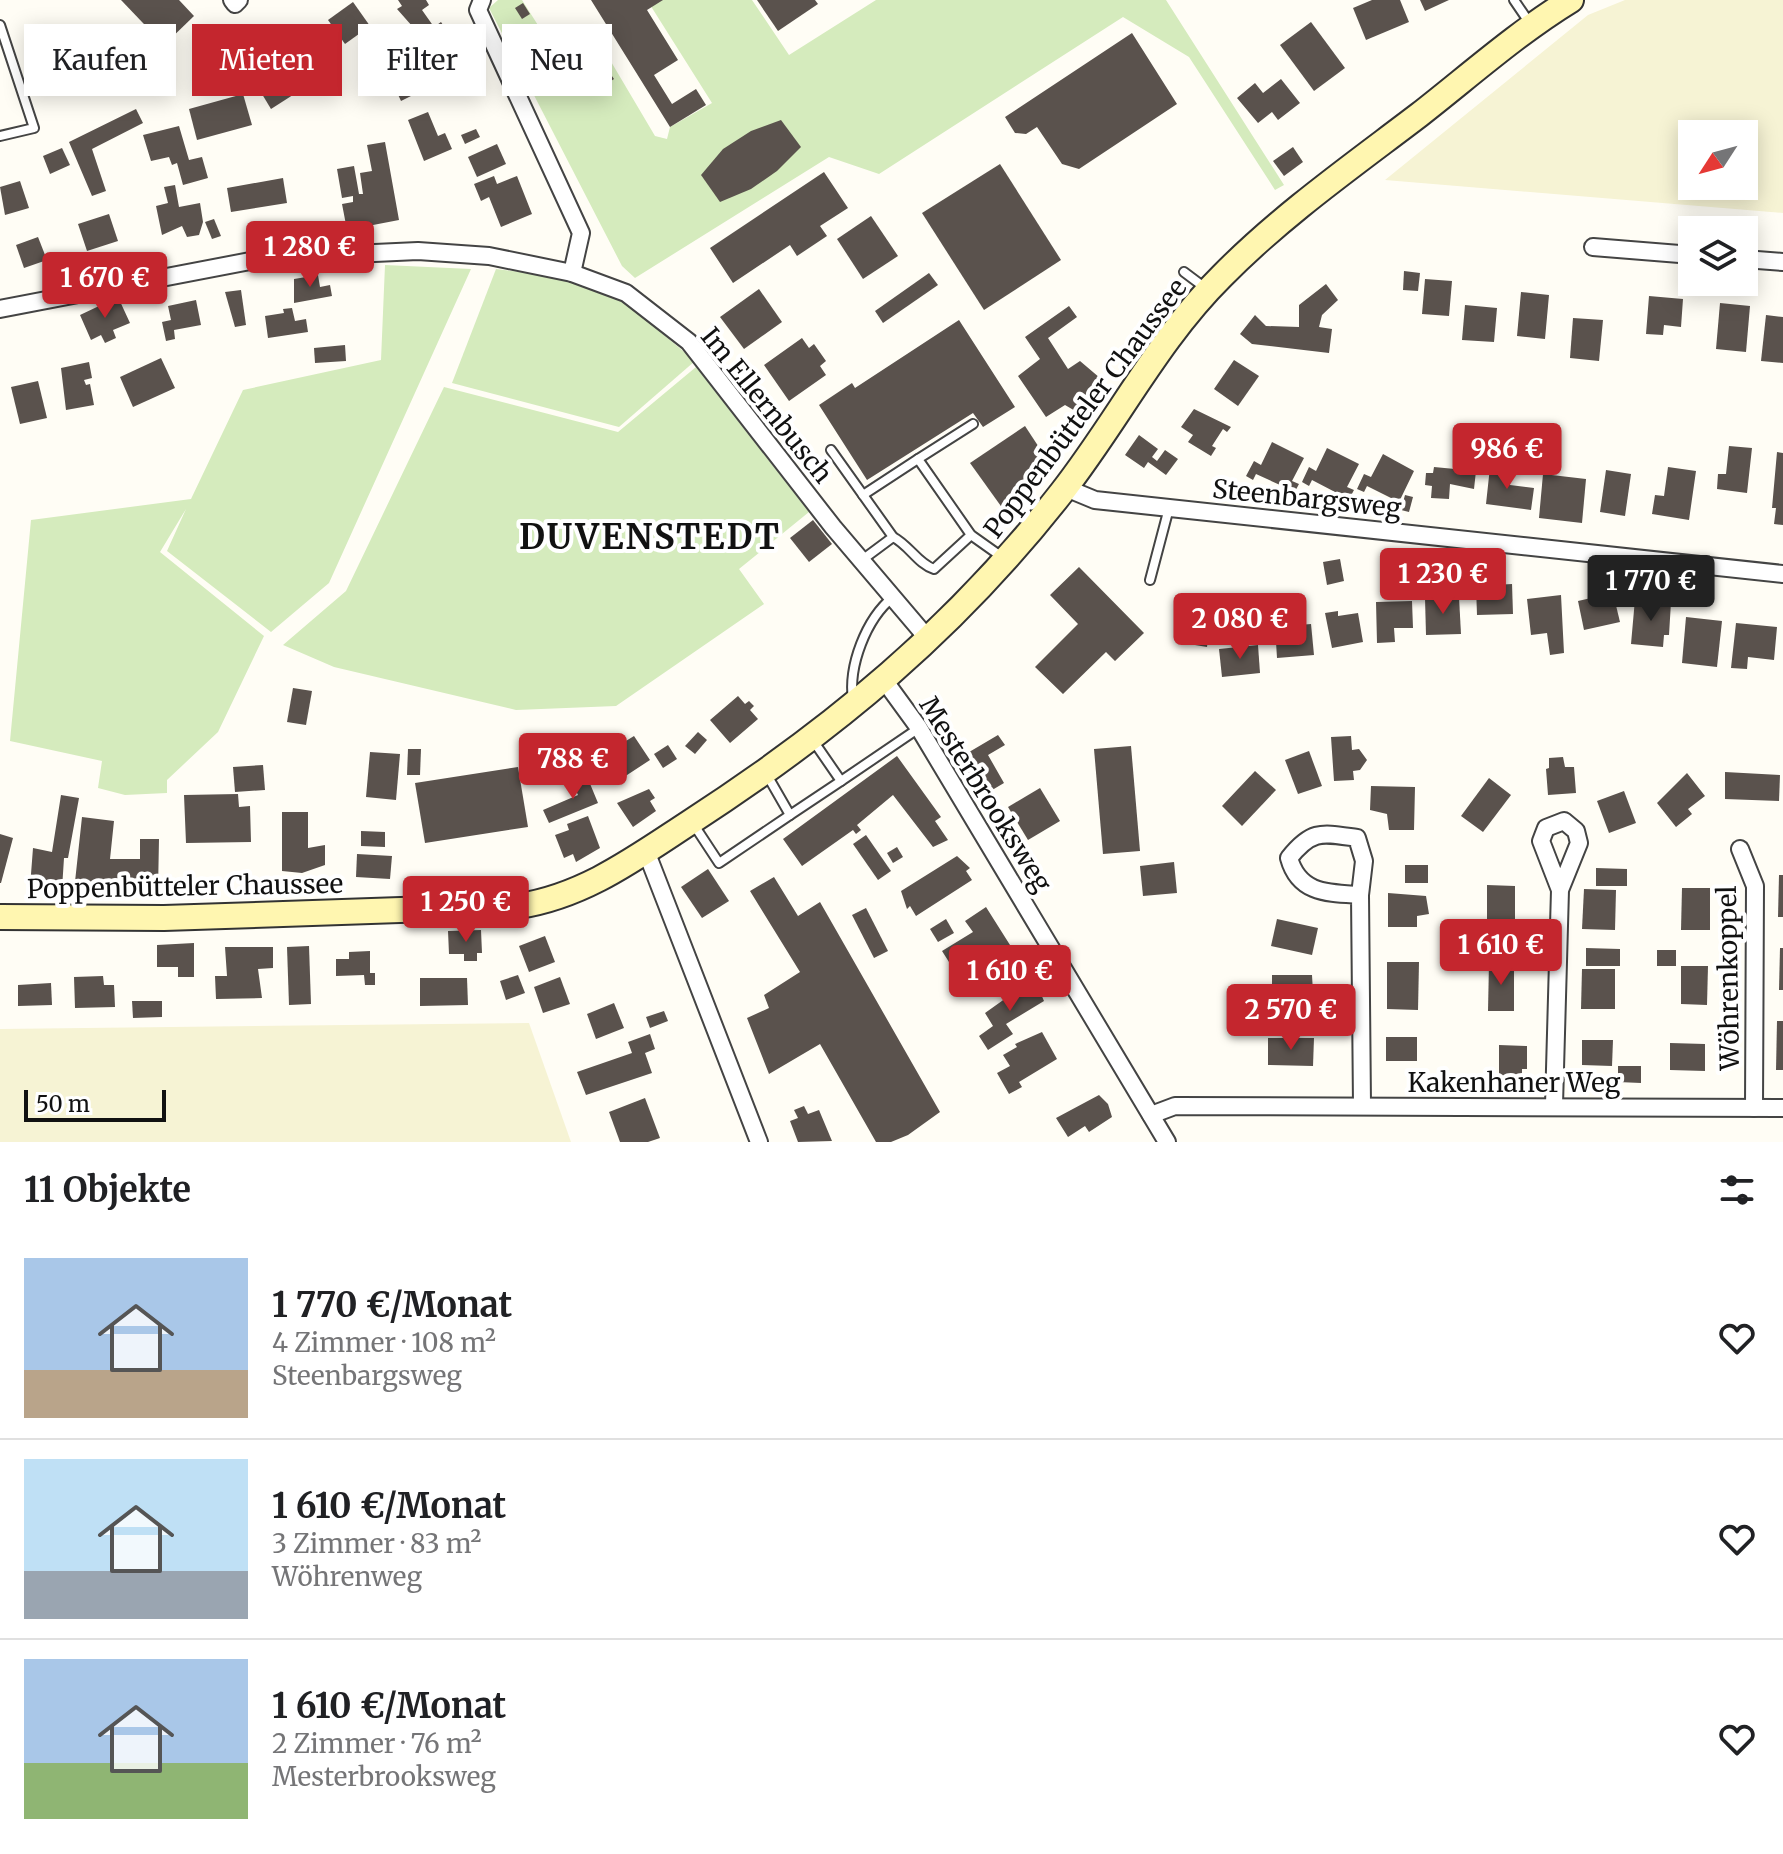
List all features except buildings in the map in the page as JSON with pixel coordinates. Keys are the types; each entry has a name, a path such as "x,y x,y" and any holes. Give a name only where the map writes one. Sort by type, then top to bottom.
{"main road":[{"name":"Poppenbütteler Chaussee","path":"0,917 164,918 519,906 542,902 586,887 766,773 854,706 929,640 1006,559 1066,488 1147,370 1208,290 1268,233 1532,26 1571,0"}],"street":[{"path":"232,0 235,4 239,0"},
{"path":"482,0 478,10 581,233 572,273"},
{"path":"1593,247 1678,254"},
{"name":"Im Ellernbusch","path":"0,309 266,258 418,251 489,256 572,273 626,293 689,342 929,640"},
{"path":"1758,260 1783,262"},
{"name":"Steenbargsweg","path":"1066,488 1095,500 1783,574"},
{"name":"Mesterbrooksweg","path":"884,680 919,728 1167,1142"},
{"path":"1360,895 1308,886 1294,875 1289,858 1305,838 1324,833 1357,838 1364,861 1360,895 1362,1105"},
{"name":"Wöhrenkoppel","path":"1740,849 1755,886 1754,1108"},
{"path":"646,851 757,1141"},
{"path":"1554,1105 1560,890"},
{"name":"Kakenhaner Weg","path":"1151,1115 1175,1106 1783,1108"}],"lane":[{"path":"1514,0 1532,26"},
{"path":"0,25 34,128 0,136"},
{"path":"1184,272 1208,290"},
{"path":"863,495 973,424"},
{"path":"831,450 893,537 906,543 926,567 934,569 971,535"},
{"path":"918,459 971,535 1006,559"},
{"path":"1150,580 1169,507"},
{"path":"862,560 893,537"},
{"path":"854,706 851,687 855,665 874,617 893,597"},
{"path":"692,821 719,863 919,728"},
{"path":"811,739 841,781"},
{"path":"766,773 790,815"}],"shaded area":[{"path":"1625,0 1783,0 1783,213 1385,180 1588,15"},
{"path":"529,1023 571,1142 0,1142 0,1029"}],"green space":[{"path":"498,0 522,0 537,24 502,24 502,33 489,8"},
{"path":"647,0 752,0 789,55 876,0 1166,0 1284,185 1275,190 1189,57 1123,17 879,174 829,157 635,278 622,266 534,96 612,96 612,63 655,136 667,139 670,127 712,103"},
{"path":"385,265 471,269 329,583 271,632 167,551 186,509 160,552 264,636 218,732 167,780 167,793 125,795 98,788 102,761 10,741 31,520 191,499 243,390 381,360"},
{"path":"496,269 538,274 614,293 695,361 619,427 452,383"},
{"path":"696,367 809,512 739,569 764,604 616,706 516,710 334,667 283,645 346,591 444,387 618,432"}],"district":[{"name":"DUVENSTEDT","path":"650,537"}]}
